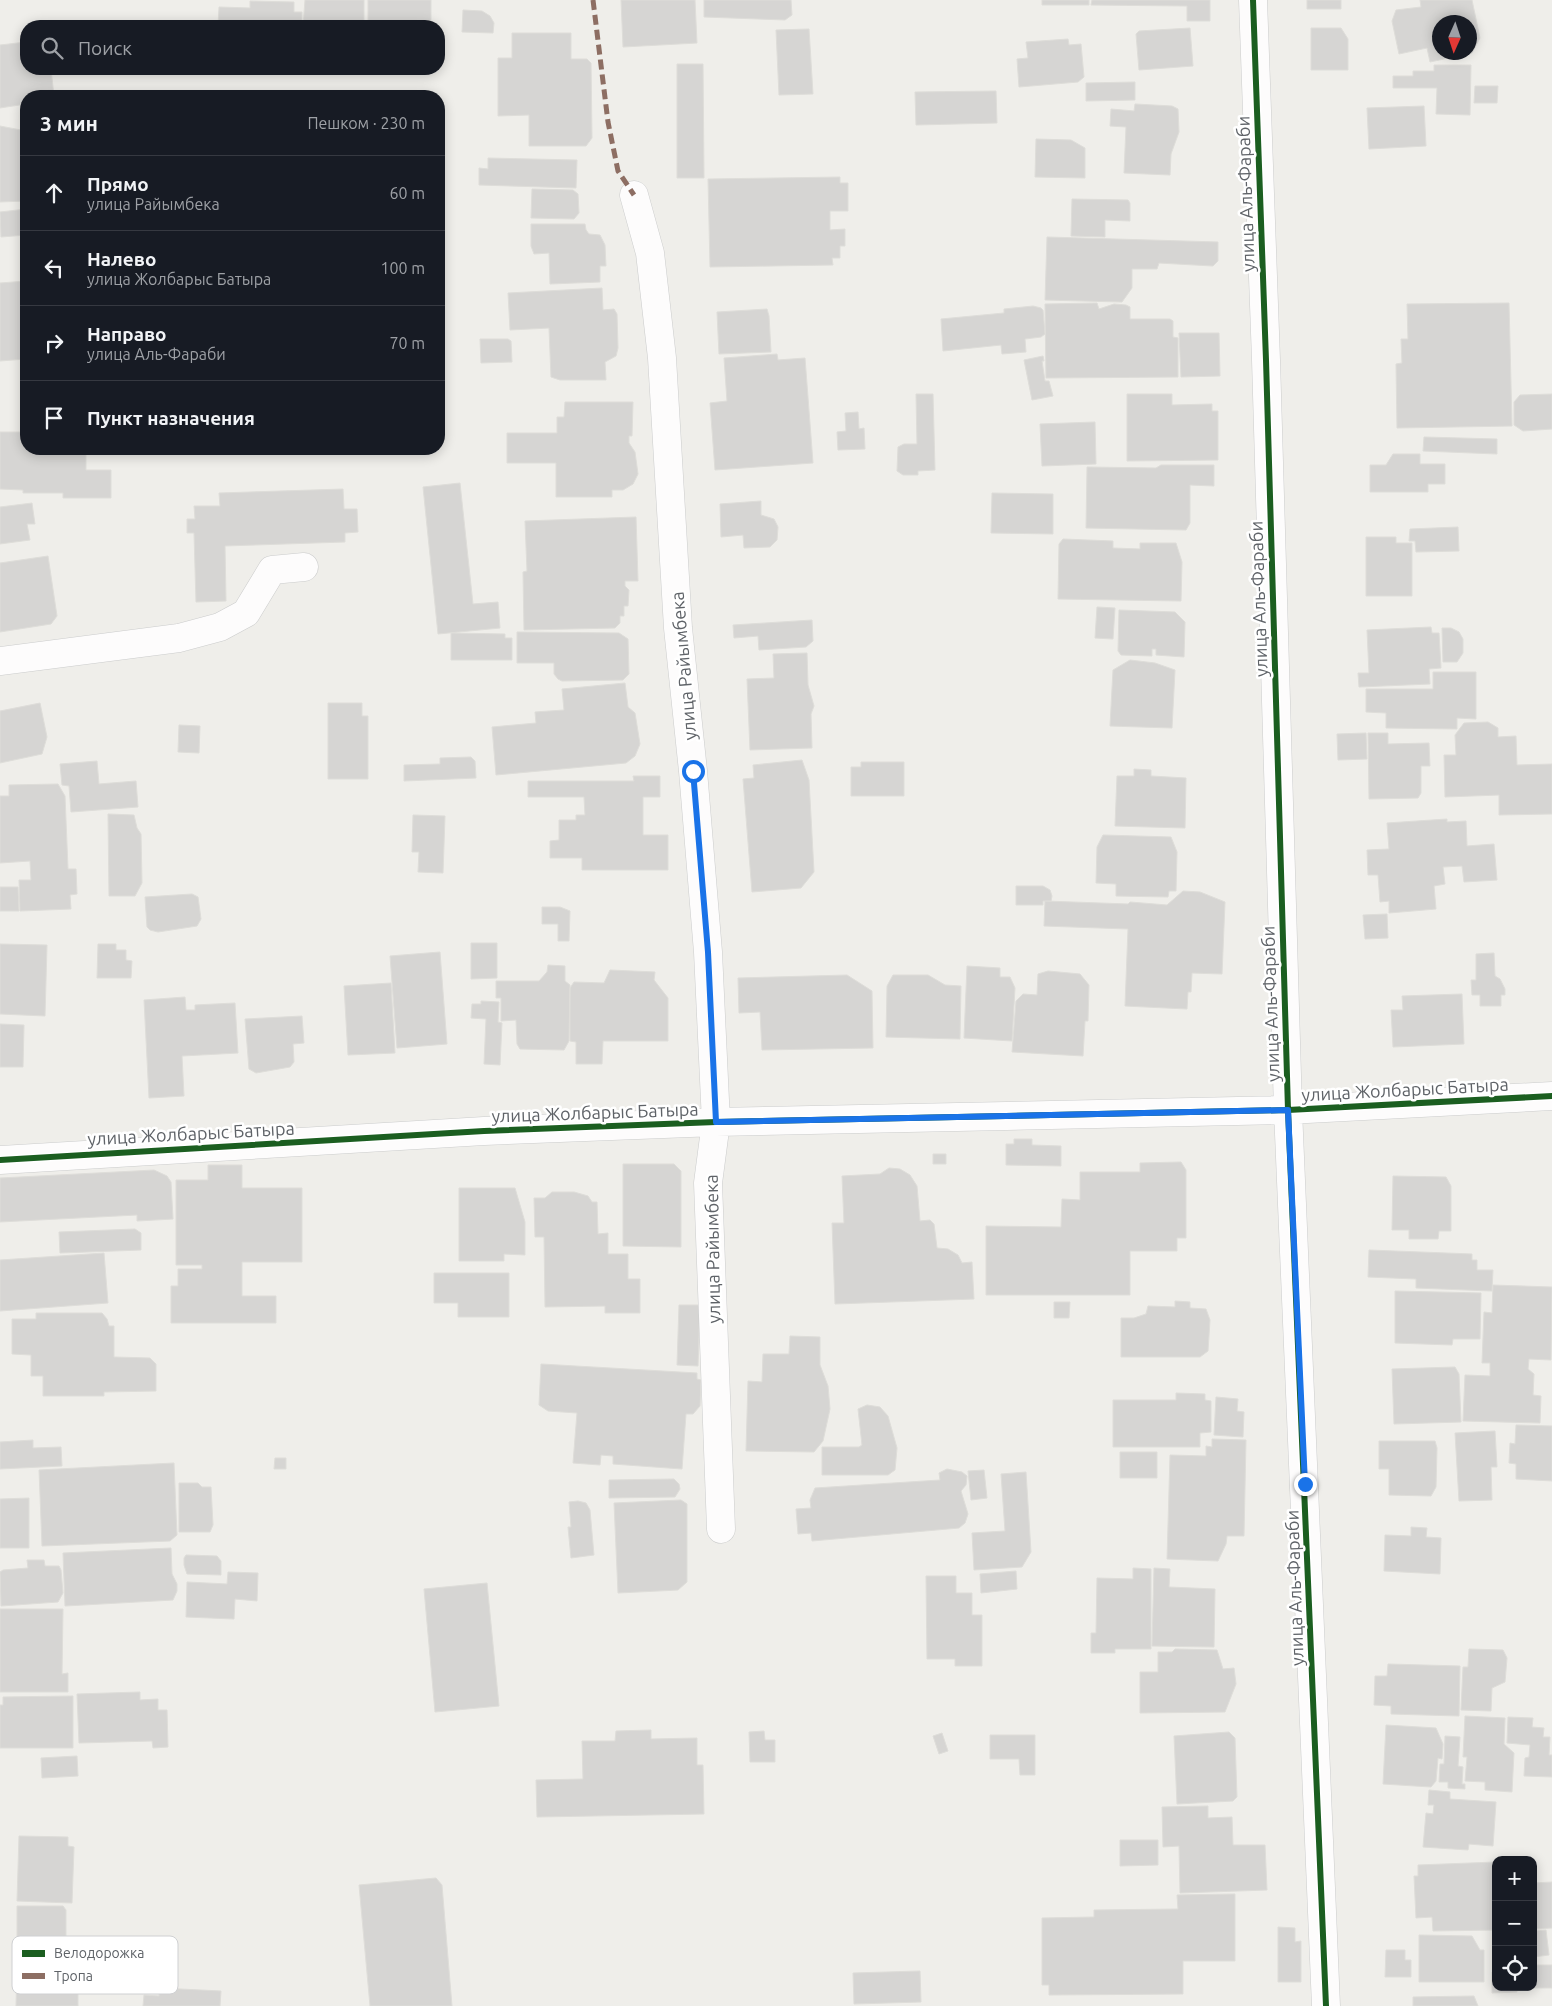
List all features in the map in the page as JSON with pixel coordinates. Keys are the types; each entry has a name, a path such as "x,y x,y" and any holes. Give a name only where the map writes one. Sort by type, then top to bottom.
{"street":[{"name":"улица Аль-Фараби","path":"1253,0 1288,1110 1326,2006"},
{"name":"улица Райымбека","path":"634,194 650,253 662,358 678,628 693,771 708,952 716,1122 708,1183 721,1529"},
{"path":"0,661 179,638 220,627 246,613 272,570 304,567"},
{"name":"улица Жолбарыс Батыра","path":"0,1160 484,1131 716,1122 1288,1110 1552,1096"}],"building":[{"path":"305,0 364,0 364,20 303,20"},
{"path":"368,0 431,0 431,20 368,20"},
{"path":"621,0 695,0 697,43 623,47"},
{"path":"704,0 791,0 792,15 785,20 704,17"},
{"path":"1042,0 1089,0 1089,5 1042,5"},
{"path":"1092,0 1210,0 1210,21 1187,21 1187,6 1091,5"},
{"path":"1307,0 1341,0 1341,9 1307,9"},
{"path":"1420,0 1472,0 1475,15 1432,15 1432,60 1439,60 1430,62 1427,48 1399,54 1392,21 1396,10 1421,7"},
{"path":"250,1 294,2 294,12 302,12 302,20 218,20 219,7 250,8"},
{"path":"463,10 482,11 490,16 494,23 493,33 462,32"},
{"path":"1477,24 1480,38 1477,44"},
{"path":"1190,28 1193,66 1139,70 1136,34 1139,31"},
{"path":"1311,28 1341,28 1348,39 1348,70 1311,70"},
{"path":"809,29 813,94 779,95 776,30"},
{"path":"512,33 571,33 571,59 587,59 591,63 592,138 586,146 529,146 529,115 498,116 498,58 512,58"},
{"path":"1068,39 1069,45 1081,44 1084,77 1078,82 1019,87 1017,59 1028,58 1026,42"},
{"path":"20,43 20,75 52,75 53,90 20,90 20,105 0,108 0,45"},
{"path":"677,64 703,64 704,178 677,178"},
{"path":"1434,65 1471,65 1470,115 1436,114 1437,88 1393,88 1393,76 1413,76 1413,71 1434,71"},
{"path":"1135,82 1135,100 1086,101 1086,83"},
{"path":"1475,86 1498,86 1497,103 1474,103"},
{"path":"996,91 997,123 916,125 915,92"},
{"path":"1135,104 1172,106 1178,109 1179,132 1171,154 1170,175 1124,173 1126,127 1110,126 1111,109 1134,111"},
{"path":"1424,106 1426,146 1369,149 1367,108"},
{"path":"0,126 20,130 20,201 0,202"},
{"path":"1036,139 1071,140 1085,148 1085,178 1035,177"},
{"path":"488,158 577,160 576,188 479,185 479,168 488,169"},
{"path":"840,177 840,183 848,183 848,211 830,211 830,230 845,229 845,246 840,246 840,258 832,258 833,265 710,267 708,179"},
{"path":"532,189 573,190 578,194 579,213 574,219 531,218"},
{"path":"1072,199 1128,200 1130,203 1130,221 1105,220 1105,237 1071,236"},
{"path":"20,210 20,235 1,237 0,212"},
{"path":"531,224 585,224 589,234 600,235 605,245 606,266 600,266 600,282 550,284 549,253 534,254 531,246"},
{"path":"1047,237 1218,242 1218,261 1213,266 1159,263 1157,269 1132,269 1132,288 1122,302 1045,300"},
{"path":"20,281 20,359 0,361 0,283"},
{"path":"602,288 603,310 614,309 617,314 618,348 616,356 605,362 606,380 560,380 551,377 549,328 510,330 508,293"},
{"path":"1097,303 1099,309 1114,304 1126,305 1130,307 1130,319 1170,319 1173,321 1173,337 1178,338 1178,377 1046,378 1045,304"},
{"path":"1509,303 1512,426 1397,428 1396,364 1402,363 1401,339 1408,339 1407,304"},
{"path":"1033,306 1043,310 1045,334 1041,337 1025,339 1026,352 1002,354 1001,345 943,351 941,319 1004,313 1004,309"},
{"path":"767,309 771,352 719,354 717,312"},
{"path":"1179,333 1219,333 1220,376 1181,377"},
{"path":"480,339 508,339 511,341 512,362 481,363"},
{"path":"777,354 778,360 805,358 813,463 715,470 710,403 727,401 724,358"},
{"path":"1043,356 1045,381 1049,381 1053,396 1032,400 1024,360"},
{"path":"916,394 933,394 935,470 918,471 918,475 903,475 897,471 898,447 904,444 917,444"},
{"path":"1127,394 1172,394 1172,405 1212,404 1212,411 1218,411 1218,460 1127,461"},
{"path":"1552,394 1552,429 1523,431 1514,425 1514,402 1520,395"},
{"path":"565,402 633,402 632,436 629,436 629,443 635,452 638,474 633,484 623,490 612,490 612,497 556,497 556,463 507,463 507,433 557,433 557,417 564,417"},
{"path":"858,412 859,429 864,428 865,449 838,450 837,432 846,431 845,413"},
{"path":"1095,422 1096,464 1042,466 1040,424"},
{"path":"0,432 20,432 20,455 86,455 86,470 111,470 111,498 63,498 63,493 23,493 23,490 0,489"},
{"path":"1424,437 1497,439 1497,454 1423,451"},
{"path":"1393,454 1420,454 1420,464 1445,464 1445,484 1428,484 1428,492 1370,492 1370,465 1386,465"},
{"path":"1161,465 1214,465 1214,486 1190,485 1190,523 1186,530 1086,528 1087,467 1156,468"},
{"path":"460,483 473,604 498,602 500,628 438,634 423,487"},
{"path":"343,489 344,509 357,509 358,532 345,533 345,542 225,546 226,601 196,602 194,533 187,533 187,519 195,519 194,506 220,506 219,493"},
{"path":"992,493 1053,494 1053,534 991,533"},
{"path":"761,501 761,515 774,519 778,527 777,540 770,547 744,548 743,535 721,537 720,504"},
{"path":"32,503 35,524 27,524 30,540 0,544 0,507"},
{"path":"636,517 638,581 625,581 625,586 629,590 628,606 624,606 624,616 620,616 620,623 615,628 524,630 523,572 527,571 525,521"},
{"path":"1458,527 1459,551 1416,552 1415,541 1409,541 1410,529"},
{"path":"1366,537 1396,537 1396,543 1412,543 1412,596 1366,596"},
{"path":"1063,539 1113,541 1113,548 1140,549 1140,543 1176,543 1182,562 1181,601 1058,599 1059,544"},
{"path":"48,556 57,616 51,624 0,632 0,563"},
{"path":"1097,607 1115,608 1113,639 1095,638"},
{"path":"1119,610 1175,612 1185,622 1184,657 1156,655 1156,649 1152,649 1152,656 1121,655 1118,651"},
{"path":"812,620 813,641 806,647 759,650 758,636 734,638 733,625"},
{"path":"1431,627 1432,633 1439,633 1441,668 1429,669 1430,684 1359,687 1358,673 1369,673 1367,630"},
{"path":"1442,628 1451,628 1459,632 1463,639 1463,653 1457,662 1443,662"},
{"path":"517,632 619,633 628,639 629,674 623,680 562,681 554,674 554,663 517,663"},
{"path":"451,633 505,634 505,638 512,638 512,660 451,660"},
{"path":"807,653 808,685 814,706 811,714 812,748 750,750 747,679 774,678 773,654"},
{"path":"1130,660 1155,663 1175,670 1172,728 1110,726 1113,670"},
{"path":"1433,672 1476,672 1476,719 1457,718 1457,729 1386,728 1386,713 1366,712 1366,689 1433,689"},
{"path":"625,683 628,707 635,713 640,744 635,756 626,763 496,775 492,727 536,723 535,712 564,710 562,689"},
{"path":"40,703 47,737 42,754 0,763 0,711"},
{"path":"328,703 362,703 362,716 368,716 368,779 328,779"},
{"path":"1488,722 1498,728 1498,737 1516,736 1517,765 1552,764 1552,814 1499,815 1499,795 1445,797 1444,755 1456,755 1455,735 1464,723"},
{"path":"179,725 200,726 199,753 178,752"},
{"path":"1366,733 1367,759 1338,760 1337,734"},
{"path":"1368,733 1388,733 1388,744 1429,743 1430,766 1421,766 1421,793 1418,798 1369,799"},
{"path":"471,757 475,761 476,778 404,781 404,765 440,764 440,758"},
{"path":"802,760 809,780 814,872 801,888 752,892 743,779 754,778 753,765"},
{"path":"97,761 99,784 136,781 138,807 71,812 69,786 62,785 60,764"},
{"path":"861,762 904,762 904,796 851,796 851,767 861,767"},
{"path":"1134,769 1151,770 1151,776 1186,778 1185,828 1115,826 1117,776 1134,776"},
{"path":"633,776 660,776 660,797 643,797 643,835 668,835 668,870 582,870 582,858 550,858 550,841 559,840 559,820 576,820 576,815 585,815 584,797 528,797 528,781 634,781"},
{"path":"58,784 65,796 68,869 76,869 77,894 70,895 71,909 20,911 19,880 31,880 30,861 0,863 0,796 9,796 9,785"},
{"path":"108,814 134,815 137,828 141,834 142,883 135,896 109,896"},
{"path":"413,815 445,816 443,873 418,872 419,852 412,852"},
{"path":"1447,819 1447,822 1466,821 1467,846 1494,844 1497,880 1464,882 1462,866 1443,867 1445,884 1434,886 1436,909 1389,913 1389,901 1380,902 1378,875 1368,875 1367,850 1389,849 1387,823"},
{"path":"1103,835 1171,837 1177,852 1176,891 1169,891 1168,897 1116,896 1116,884 1096,883 1097,847"},
{"path":"1016,886 1043,886 1050,890 1051,901 1043,901 1043,905 1016,905"},
{"path":"0,887 18,887 19,911 0,911"},
{"path":"1183,891 1200,892 1225,902 1222,974 1192,973 1191,992 1188,992 1187,1009 1125,1006 1128,929 1044,926 1045,901 1128,904 1130,902 1167,905"},
{"path":"192,894 198,897 201,919 197,926 158,932 147,927 145,897"},
{"path":"542,907 560,907 570,911 569,941 558,941 558,924 542,924"},
{"path":"1387,914 1388,938 1365,939 1363,915"},
{"path":"471,943 497,943 497,978 471,979"},
{"path":"0,944 47,945 45,1016 0,1014"},
{"path":"98,944 116,944 116,950 126,950 126,960 132,961 131,978 97,978"},
{"path":"440,952 447,1044 397,1048 390,956"},
{"path":"1494,953 1495,976 1500,979 1505,989 1505,995 1501,995 1501,1006 1480,1006 1480,995 1472,995 1471,980 1476,980 1476,954"},
{"path":"548,965 565,966 565,981 570,985 569,1041 564,1050 520,1049 517,1044 516,1020 501,1021 501,998 496,998 496,981 539,981 547,972"},
{"path":"967,966 1000,968 1000,977 1010,977 1015,988 1012,1041 964,1038"},
{"path":"610,970 655,972 654,980 668,998 668,1041 603,1041 602,1064 576,1064 576,1042 570,1041 570,988 574,982 604,983"},
{"path":"1048,971 1080,974 1089,985 1088,1021 1085,1021 1083,1056 1012,1052 1016,1001 1023,994 1037,995 1038,974"},
{"path":"847,975 872,991 873,1048 762,1050 760,1012 739,1013 738,978"},
{"path":"893,975 928,975 945,985 961,986 960,1039 886,1037 887,986"},
{"path":"391,983 395,1053 348,1055 344,986"},
{"path":"1462,994 1464,1044 1393,1047 1391,1010 1403,1010 1402,996"},
{"path":"185,997 186,1010 195,1010 195,1005 235,1003 238,1053 182,1056 184,1096 149,1098 144,1000"},
{"path":"481,1001 499,1002 498,1022 502,1023 500,1065 484,1064 486,1019 471,1018 472,1004 481,1004"},
{"path":"302,1016 304,1043 293,1044 294,1062 290,1067 256,1073 249,1069 245,1019"},
{"path":"0,1024 24,1025 23,1067 0,1067"},
{"path":"1014,1139 1032,1139 1032,1145 1061,1146 1061,1166 1006,1165 1006,1144 1014,1144"},
{"path":"933,1154 946,1154 946,1164 933,1164"},
{"path":"1181,1162 1186,1170 1186,1238 1177,1238 1177,1251 1130,1251 1130,1295 986,1295 986,1226 1061,1227 1062,1199 1080,1200 1080,1172 1140,1172 1140,1163"},
{"path":"623,1164 674,1164 681,1171 681,1247 623,1246"},
{"path":"208,1165 242,1165 242,1188 302,1188 302,1262 242,1262 242,1296 276,1296 276,1323 171,1323 171,1286 178,1286 178,1269 202,1269 202,1265 176,1265 176,1180 208,1180"},
{"path":"889,1168 900,1169 910,1175 917,1186 920,1221 930,1220 934,1224 937,1248 948,1249 958,1255 962,1263 972,1262 974,1299 835,1304 832,1223 844,1223 842,1176 880,1174"},
{"path":"154,1170 167,1176 171,1182 173,1219 137,1221 137,1215 0,1222 0,1178"},
{"path":"1393,1176 1446,1177 1451,1186 1451,1231 1439,1231 1438,1239 1409,1239 1409,1230 1392,1230"},
{"path":"459,1188 515,1188 525,1222 525,1255 504,1254 504,1261 459,1261"},
{"path":"552,1192 574,1192 588,1196 592,1202 597,1202 598,1234 608,1233 608,1254 628,1254 628,1279 640,1279 640,1313 605,1313 605,1306 545,1307 544,1237 535,1237 534,1198 545,1198"},
{"path":"135,1229 141,1233 141,1250 60,1253 59,1232"},
{"path":"1369,1250 1472,1254 1472,1260 1477,1260 1477,1270 1493,1270 1492,1291 1416,1288 1416,1279 1368,1277"},
{"path":"104,1253 108,1303 0,1311 0,1260"},
{"path":"434,1273 509,1273 509,1317 458,1317 458,1303 434,1303"},
{"path":"1493,1285 1552,1287 1551,1360 1529,1359 1528,1369 1534,1374 1533,1395 1541,1396 1540,1423 1463,1421 1465,1375 1490,1376 1490,1363 1482,1363 1484,1312 1492,1313"},
{"path":"1395,1291 1481,1293 1480,1339 1453,1339 1452,1345 1395,1343"},
{"path":"1175,1301 1190,1302 1190,1308 1206,1309 1210,1320 1208,1351 1200,1357 1121,1357 1121,1318 1134,1318 1146,1314 1148,1306 1175,1307"},
{"path":"1054,1302 1070,1302 1069,1318 1054,1318"},
{"path":"679,1305 700,1305 698,1366 677,1365"},
{"path":"36,1313 102,1313 107,1319 109,1326 114,1326 114,1357 150,1358 156,1364 156,1391 104,1392 104,1396 43,1396 43,1376 31,1376 31,1355 12,1354 12,1319 36,1319"},
{"path":"790,1336 820,1337 820,1365 828,1386 830,1409 823,1441 814,1452 746,1451 748,1381 762,1382 763,1354 789,1354"},
{"path":"541,1364 697,1373 697,1379 701,1380 700,1406 693,1414 686,1414 682,1469 613,1464 613,1456 601,1455 600,1465 573,1463 577,1413 548,1411 539,1405"},
{"path":"1455,1367 1459,1374 1461,1422 1394,1424 1392,1369"},
{"path":"1176,1393 1205,1394 1205,1400 1211,1401 1211,1432 1200,1433 1200,1447 1113,1447 1113,1400 1176,1400"},
{"path":"1216,1397 1238,1399 1237,1411 1244,1412 1243,1437 1214,1435"},
{"path":"867,1405 880,1407 888,1416 897,1448 895,1470 888,1475 822,1475 822,1447 859,1447 862,1445 858,1409"},
{"path":"1516,1425 1552,1426 1552,1481 1516,1479 1516,1464 1509,1463 1510,1443 1515,1444"},
{"path":"1495,1431 1497,1467 1491,1467 1492,1500 1459,1501 1455,1433"},
{"path":"1212,1439 1246,1440 1244,1536 1227,1536 1226,1544 1218,1561 1167,1559 1170,1455 1206,1456 1206,1446 1212,1447"},
{"path":"33,1440 33,1448 61,1447 62,1466 0,1469 0,1442"},
{"path":"1379,1441 1435,1441 1437,1448 1436,1487 1431,1496 1389,1495 1389,1469 1379,1469"},
{"path":"1120,1452 1157,1452 1157,1478 1120,1478"},
{"path":"275,1458 286,1458 286,1469 274,1469"},
{"path":"174,1463 177,1535 170,1541 42,1546 39,1470"},
{"path":"947,1469 962,1472 967,1476 966,1485 961,1491 968,1514 965,1523 959,1528 812,1541 811,1533 798,1534 796,1509 811,1508 810,1500 815,1488 940,1480 939,1473"},
{"path":"984,1470 987,1498 971,1500 968,1471"},
{"path":"1026,1472 1031,1552 1022,1567 974,1570 972,1533 1005,1531 1001,1474"},
{"path":"674,1479 679,1484 680,1489 675,1497 609,1498 609,1480"},
{"path":"179,1483 198,1483 202,1487 211,1487 213,1525 210,1532 179,1532"},
{"path":"29,1498 29,1548 0,1548 0,1499"},
{"path":"681,1500 687,1504 687,1582 678,1590 618,1593 614,1503"},
{"path":"578,1501 586,1503 590,1510 594,1555 571,1558 568,1527 571,1527 569,1502"},
{"path":"1411,1527 1427,1528 1426,1537 1441,1538 1440,1574 1384,1571 1385,1535 1411,1536"},
{"path":"171,1548 172,1574 177,1584 177,1591 173,1600 65,1606 63,1553"},
{"path":"186,1555 217,1556 221,1561 221,1575 187,1574 184,1565"},
{"path":"27,1560 44,1560 45,1566 59,1566 63,1593 58,1602 1,1606 0,1572 3,1570 28,1568"},
{"path":"1133,1568 1151,1569 1151,1649 1115,1649 1115,1653 1091,1653 1091,1633 1096,1633 1097,1578 1133,1579"},
{"path":"1154,1568 1170,1569 1169,1587 1215,1589 1214,1647 1152,1646"},
{"path":"1016,1571 1017,1589 981,1593 980,1574"},
{"path":"228,1572 258,1573 257,1601 235,1599 234,1619 186,1617 187,1582 227,1584"},
{"path":"926,1576 956,1576 956,1593 972,1593 972,1615 982,1615 982,1666 955,1666 955,1659 927,1659"},
{"path":"487,1583 499,1706 435,1712 424,1589"},
{"path":"0,1609 63,1609 62,1674 68,1673 68,1692 0,1692"},
{"path":"1175,1649 1217,1650 1223,1669 1234,1668 1236,1684 1225,1712 1140,1713 1140,1672 1158,1672 1158,1652 1172,1652"},
{"path":"1469,1649 1503,1650 1507,1658 1505,1682 1492,1688 1491,1711 1461,1710 1463,1667 1468,1667"},
{"path":"1388,1664 1460,1666 1459,1716 1391,1714 1391,1706 1374,1705 1375,1676 1387,1676"},
{"path":"140,1692 140,1700 158,1699 158,1710 167,1710 168,1747 153,1748 152,1741 79,1743 77,1694"},
{"path":"73,1696 73,1748 0,1748 0,1705 3,1705 3,1697"},
{"path":"1465,1716 1505,1718 1504,1744 1514,1753 1512,1792 1485,1790 1485,1782 1465,1781 1467,1757 1463,1757"},
{"path":"1508,1717 1533,1718 1532,1727 1544,1728 1543,1737 1550,1737 1549,1755 1552,1755 1552,1777 1524,1776 1525,1758 1529,1757 1530,1745 1507,1743"},
{"path":"1386,1725 1436,1728 1443,1744 1442,1759 1438,1758 1436,1781 1431,1787 1383,1784"},
{"path":"651,1730 651,1739 697,1738 697,1765 703,1765 704,1814 537,1817 536,1780 583,1779 582,1741 615,1741 616,1731"},
{"path":"764,1731 765,1740 775,1740 775,1762 750,1762 749,1732"},
{"path":"1229,1732 1235,1738 1237,1797 1233,1801 1177,1804 1174,1736"},
{"path":"942,1733 948,1751 939,1754 933,1736"},
{"path":"990,1735 1035,1735 1035,1775 1020,1775 1019,1759 990,1759"},
{"path":"1445,1736 1460,1737 1458,1766 1463,1767 1462,1784 1465,1784 1465,1789 1448,1788 1448,1782 1439,1782 1440,1764 1444,1764"},
{"path":"77,1756 78,1776 42,1778 41,1758"},
{"path":"1429,1790 1450,1792 1450,1799 1496,1802 1493,1846 1469,1844 1468,1850 1423,1847 1426,1813 1433,1814 1434,1805 1428,1805"},
{"path":"1208,1806 1208,1818 1232,1817 1233,1845 1265,1845 1267,1890 1180,1893 1179,1846 1163,1847 1162,1807"},
{"path":"19,1836 68,1837 68,1846 74,1847 72,1903 17,1901"},
{"path":"1120,1840 1158,1840 1158,1865 1120,1866"},
{"path":"1492,1862 1492,1930 1433,1931 1432,1917 1416,1918 1414,1876 1418,1876 1418,1865"},
{"path":"436,1878 442,1885 452,2006 370,2006 359,1885"},
{"path":"1552,1882 1552,1928 1537,1929 1537,1883"},
{"path":"1235,1894 1235,1961 1183,1961 1183,1994 1049,1995 1049,1985 1042,1985 1042,1918 1094,1917 1094,1910 1178,1909 1177,1895"},
{"path":"17,1906 63,1906 66,1910 66,1936 17,1936"},
{"path":"1278,1927 1295,1928 1295,1942 1301,1941 1301,1982 1278,1982"},
{"path":"1546,1930 1549,1955 1537,1956 1537,1931"},
{"path":"1419,1935 1472,1936 1480,1950 1484,1950 1484,1982 1419,1982"},
{"path":"1386,1950 1405,1950 1405,1960 1411,1960 1411,1977 1385,1977"},
{"path":"1537,1965 1552,1965 1552,1988 1537,1988"},
{"path":"920,1971 921,2002 854,2004 853,1973"},
{"path":"178,1989 221,1991 220,2006 143,2006 144,1995 159,1996 159,1994 178,1994"},
{"path":"1492,1991 1517,1991 1517,1992 1492,1993"},
{"path":"16,1994 78,1994 78,2006 16,2006"},
{"path":"1474,1996 1478,2006 1413,2006 1413,1997"}],"marked path":[{"path":"593,0 608,122 618,171 634,195"}],"cycle path":[{"path":"1253,0 1266,360 1288,1110 1326,2006"},
{"path":"0,1160 484,1131 716,1122 1288,1110 1552,1096"}],"route":[{"path":"693,771 708,952 716,1122 1288,1110 1305,1484"}]}
